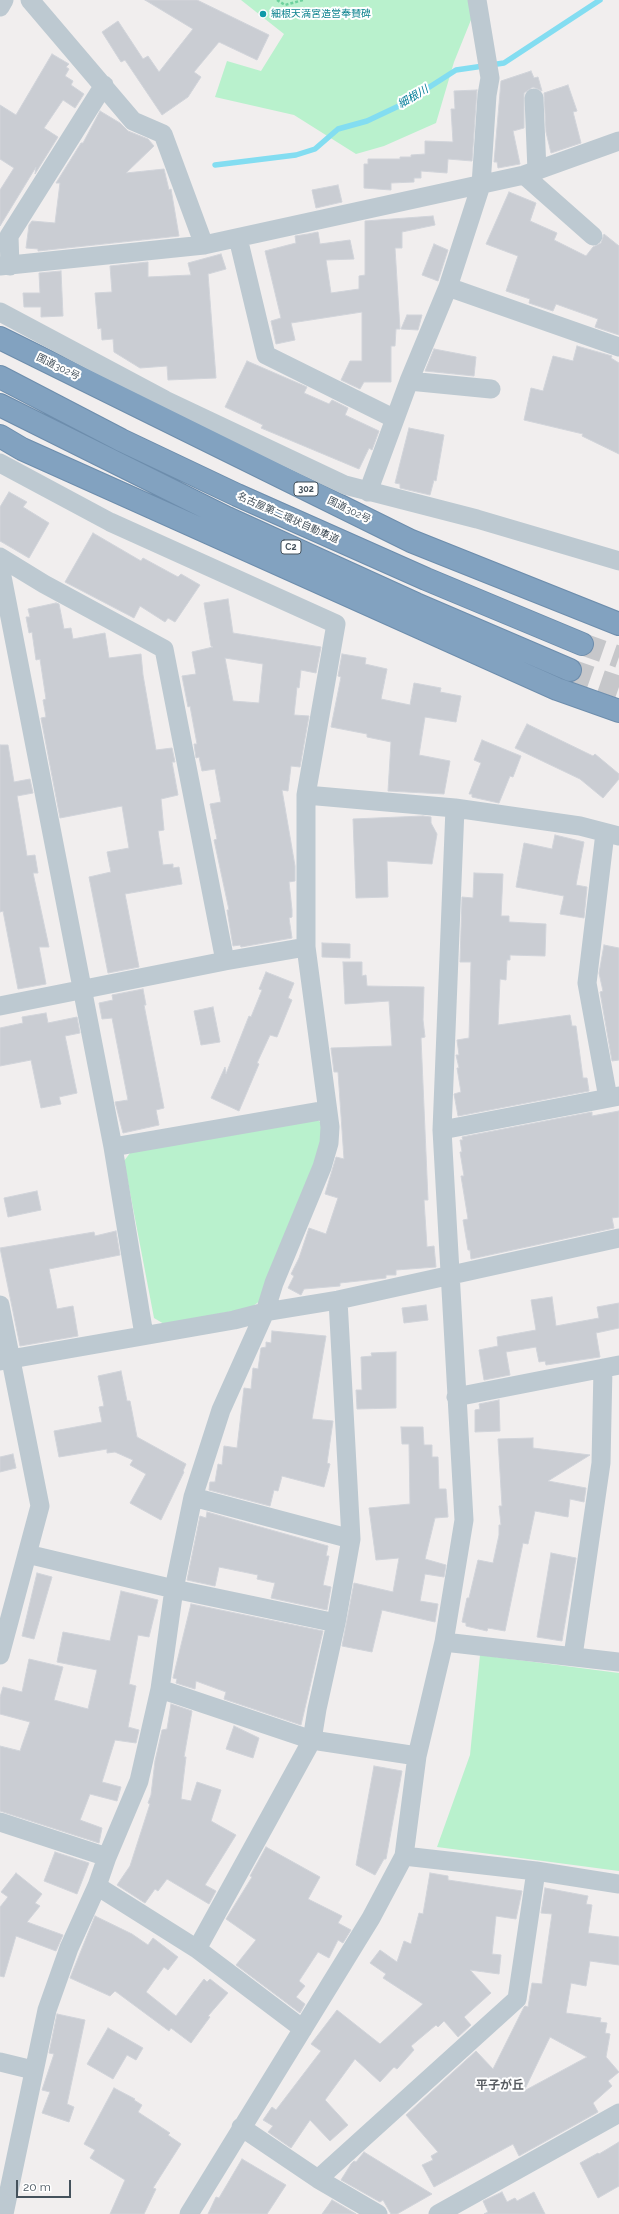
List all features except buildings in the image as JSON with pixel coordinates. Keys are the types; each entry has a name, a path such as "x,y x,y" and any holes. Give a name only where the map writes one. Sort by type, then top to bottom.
{"highway":[{"name":"国道302号","path":"0,338 411,541 619,624"},
{"name":"名古屋第二環状自動車道","path":"0,378 237,495 426,579 582,644"},
{"name":"C2","path":"8,410 227,518 416,604 570,670"},
{"path":"0,436 22,449 557,689 619,711"}],"street":[{"path":"0,7 4,0"},
{"path":"368,492 409,381 448,287 481,185 487,95 490,78 477,0"},
{"path":"37,2 133,121 163,134 204,245"},
{"path":"104,85 5,232 5,266 204,245 530,173 619,141"},
{"path":"534,98 530,173 593,236"},
{"path":"238,238 266,354 395,419"},
{"path":"448,287 619,347"},
{"path":"0,312 165,400 346,486 477,519 619,561"},
{"path":"409,381 491,389"},
{"path":"0,463 110,522 336,624 306,795 306,948 326,1110 330,1127 329,1142 322,1166 274,1283 265,1312 221,1410 193,1497 174,1589 160,1689 139,1781 107,1857 97,1886 69,1948 47,2010 4,2214"},
{"path":"0,557 44,584 164,649 225,961"},
{"path":"0,566 112,1147 144,1335"},
{"path":"306,795 455,808 580,826 612,835 587,983 613,1097 442,1130"},
{"path":"189,2214 371,1918 404,1856 417,1756 444,1642 464,1520 442,1130 455,808"},
{"path":"0,1006 225,961 306,948"},
{"path":"112,1147 326,1110"},
{"path":"5,1360 234,1320 265,1312 338,1300 619,1238"},
{"path":"197,1949 312,1740 317,1709 336,1623 351,1538 338,1300"},
{"path":"0,1305 5,1360 40,1506 0,1655"},
{"path":"456,1397 611,1367 601,1463 573,1656"},
{"path":"193,1497 351,1538"},
{"path":"27,1554 174,1589 336,1623"},
{"path":"444,1642 619,1662"},
{"path":"160,1689 312,1740 417,1756"},
{"path":"0,1822 107,1857"},
{"path":"404,1856 536,1871 619,1884"},
{"path":"318,2179 517,1999 536,1871"},
{"path":"97,1886 197,1949 303,2029"},
{"path":"0,2062 34,2070"},
{"path":"438,2214 619,2113"},
{"path":"241,2128 318,2179 378,2214"}],"path":[{"path":"277,0 285,5 303,0"}],"green space":[{"path":"241,0 479,0 454,62 436,123 384,146 356,154 294,115 215,97 227,61 261,71 284,34"},
{"path":"315,1117 324,1126 325,1137 264,1298 253,1306 244,1309 164,1324 154,1318 124,1161 130,1153"},
{"path":"480,1655 619,1673 619,1871 437,1847 470,1755"}],"waterway":[{"name":"細根川","path":"215,165 296,155 315,149 338,129 367,121 403,104 456,70 504,63 600,0"}],"tunnel":[{"path":"582,644 619,657"},
{"path":"570,670 619,687"}],"place":[{"name":"細根天満宮造営奉賛碑","path":"263,14"}],"district":[{"name":"平子が丘","path":"500,2085"}]}
